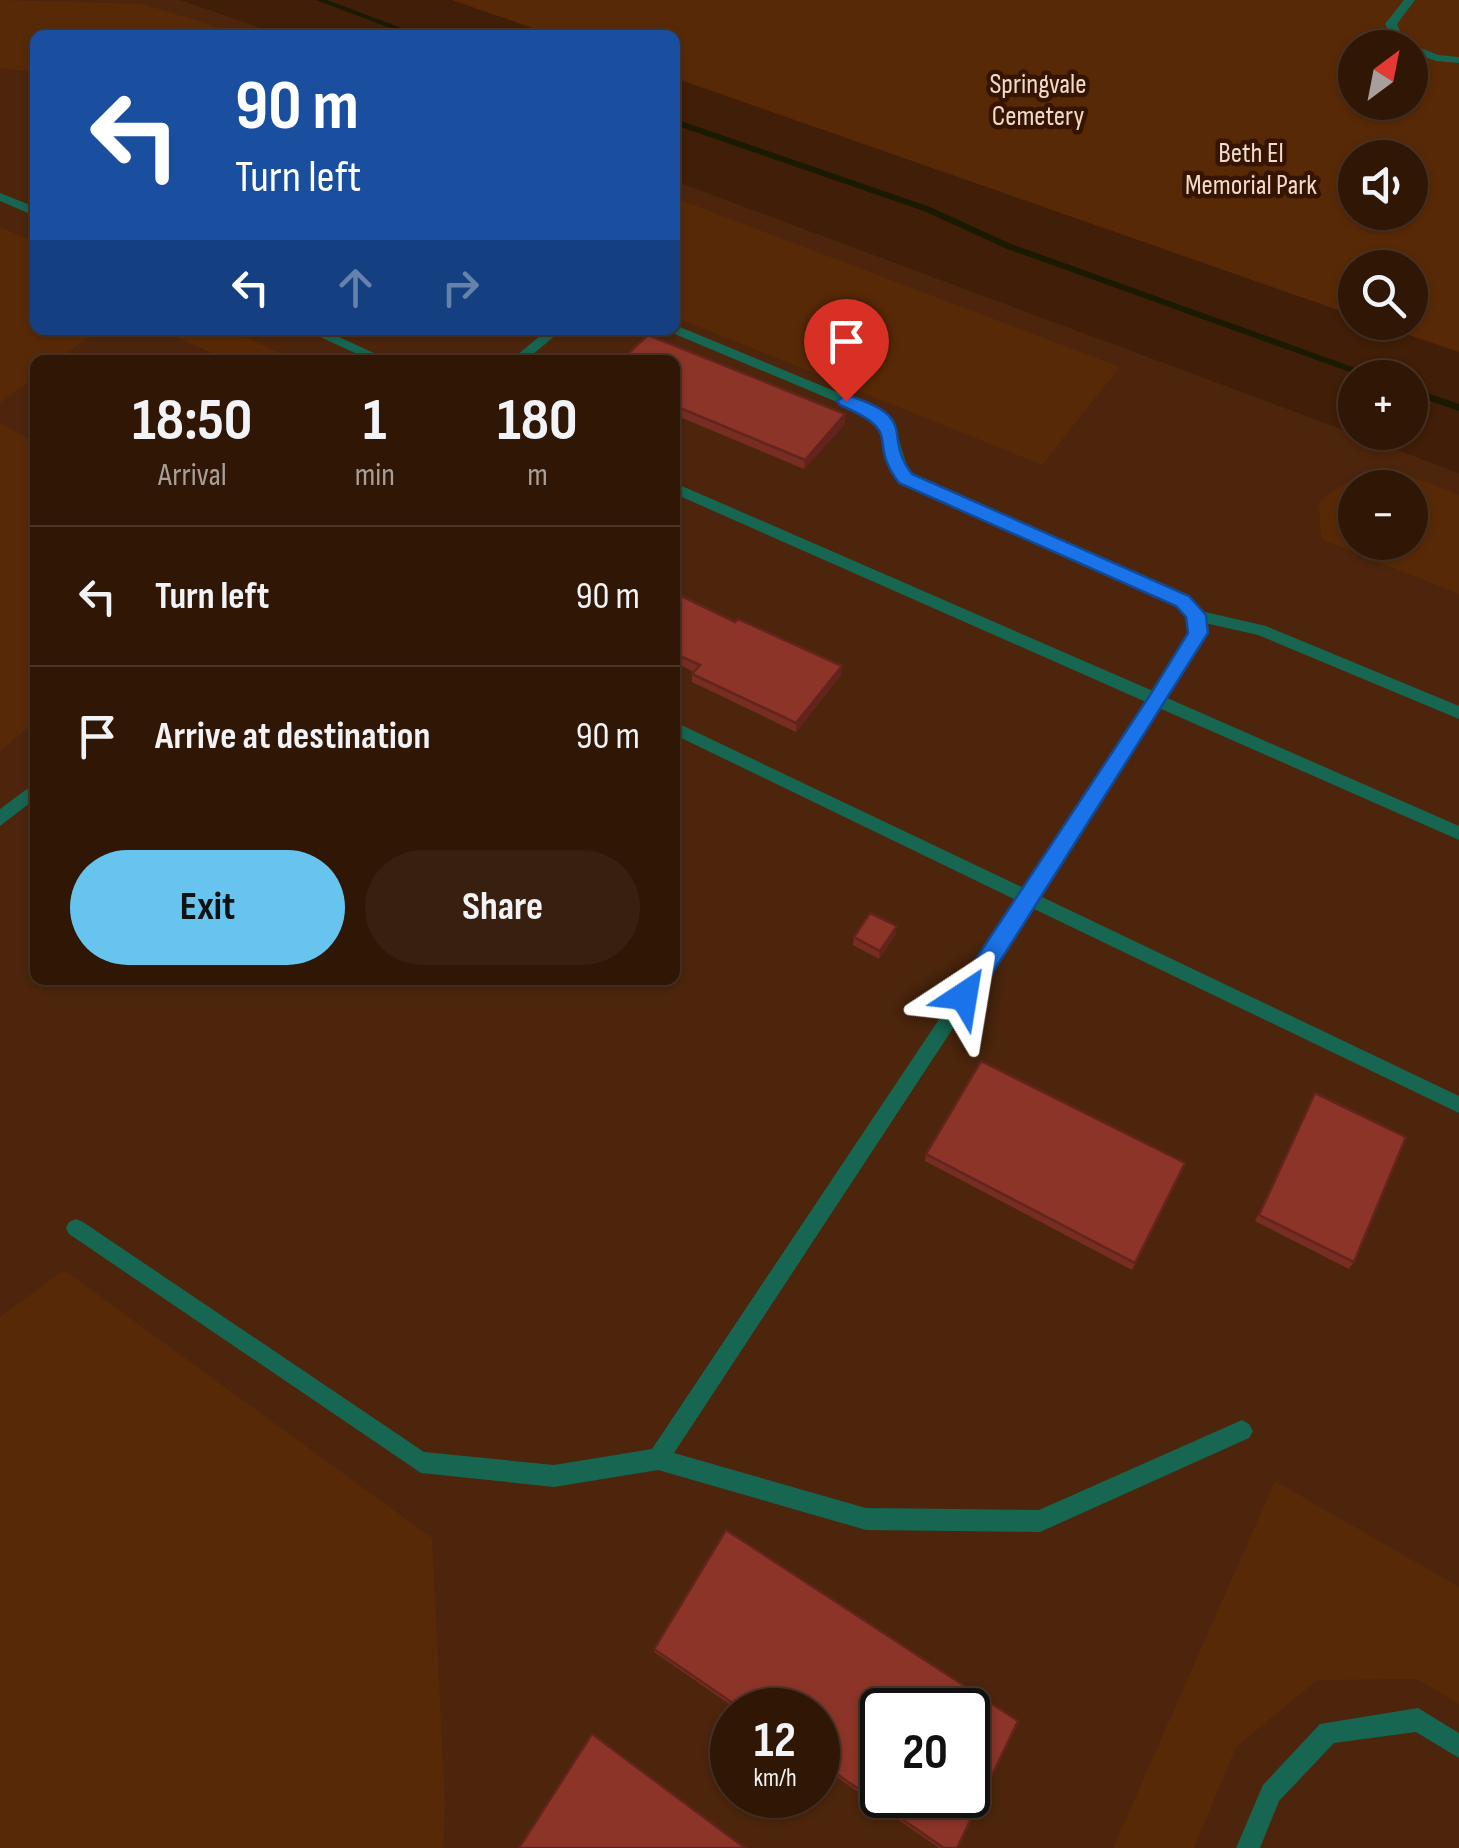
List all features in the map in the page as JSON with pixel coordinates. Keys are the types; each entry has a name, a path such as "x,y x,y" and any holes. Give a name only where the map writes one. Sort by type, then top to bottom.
{"lane":[{"path":"1393,30 1391,24 1410,0"},
{"path":"1428,55 1459,60"},
{"path":"0,197 30,210"},
{"path":"680,332 880,415 891,430 894,464 905,478 1182,601 1196,615 1261,630 1459,713"},
{"path":"324,335 370,355"},
{"path":"524,355 550,335"},
{"path":"680,490 1459,833"},
{"path":"658,1459 1157,700 1198,633 1196,615"},
{"path":"680,730 1459,1105"},
{"path":"0,819 30,794"},
{"path":"76,1228 421,1462 554,1476 658,1459 866,1519 1040,1520 1242,1431"},
{"path":"1248,1848 1271,1793 1328,1732 1418,1720 1459,1746"}],"shaded area":[{"path":"0,0 180,0 267,30 30,30 30,335 680,335 680,183 1338,428 1338,450 1397,450 1459,473 1459,1848 0,1848"}],"green space":[{"path":"0,0 142,4 228,30 30,30 30,71 0,68"},
{"path":"452,0 1459,0 1459,352 1423,340 1428,340 1428,250 1338,250 1338,310 680,80 680,30 538,30"},
{"path":"680,200 1120,367 1042,465 680,319"},
{"path":"0,227 30,240 30,335 92,335 65,355 30,355 30,381 0,403"},
{"path":"171,335 240,335 285,355 217,355"},
{"path":"0,423 30,439 30,726 0,751"},
{"path":"1428,483 1459,495 1459,594 1374,560 1428,560"},
{"path":"1338,488 1338,546 1321,539 1319,502"},
{"path":"64,1270 432,1538 445,1805 443,1848 0,1848 0,1317"},
{"path":"1275,1481 1459,1587 1459,1704 1417,1679 1317,1680 1236,1747 1194,1848 1113,1848"}],"building":[{"path":"648,335 845,414 805,460 680,408 680,355 626,355"},
{"path":"680,595 842,666 796,723 692,674 700,665 680,656"},
{"path":"870,913 897,926 880,951 854,937"},
{"path":"981,1061 1185,1163 1135,1263 926,1154"},
{"path":"1315,1093 1406,1137 1354,1262 1259,1215"},
{"path":"726,1530 968,1688 860,1688 860,1790 840,1776 840,1688 711,1688 654,1649"},
{"path":"990,1703 1018,1721 990,1779"},
{"path":"592,1734 745,1848 519,1848"},
{"path":"901,1818 971,1818 957,1848 944,1848"}],"waterway":[{"path":"320,0 402,30"},
{"path":"680,124 927,209 1008,246 1338,364"},
{"path":"1428,397 1459,408"}],"route":[{"path":"846,401 880,415 891,430 894,464 905,478 1182,601 1196,615 1198,633 964,996"}],"park label":[{"name":"Springvale Cemetery","path":"1038,99"},
{"name":"Beth El Memorial Park","path":"1251,168"}]}
